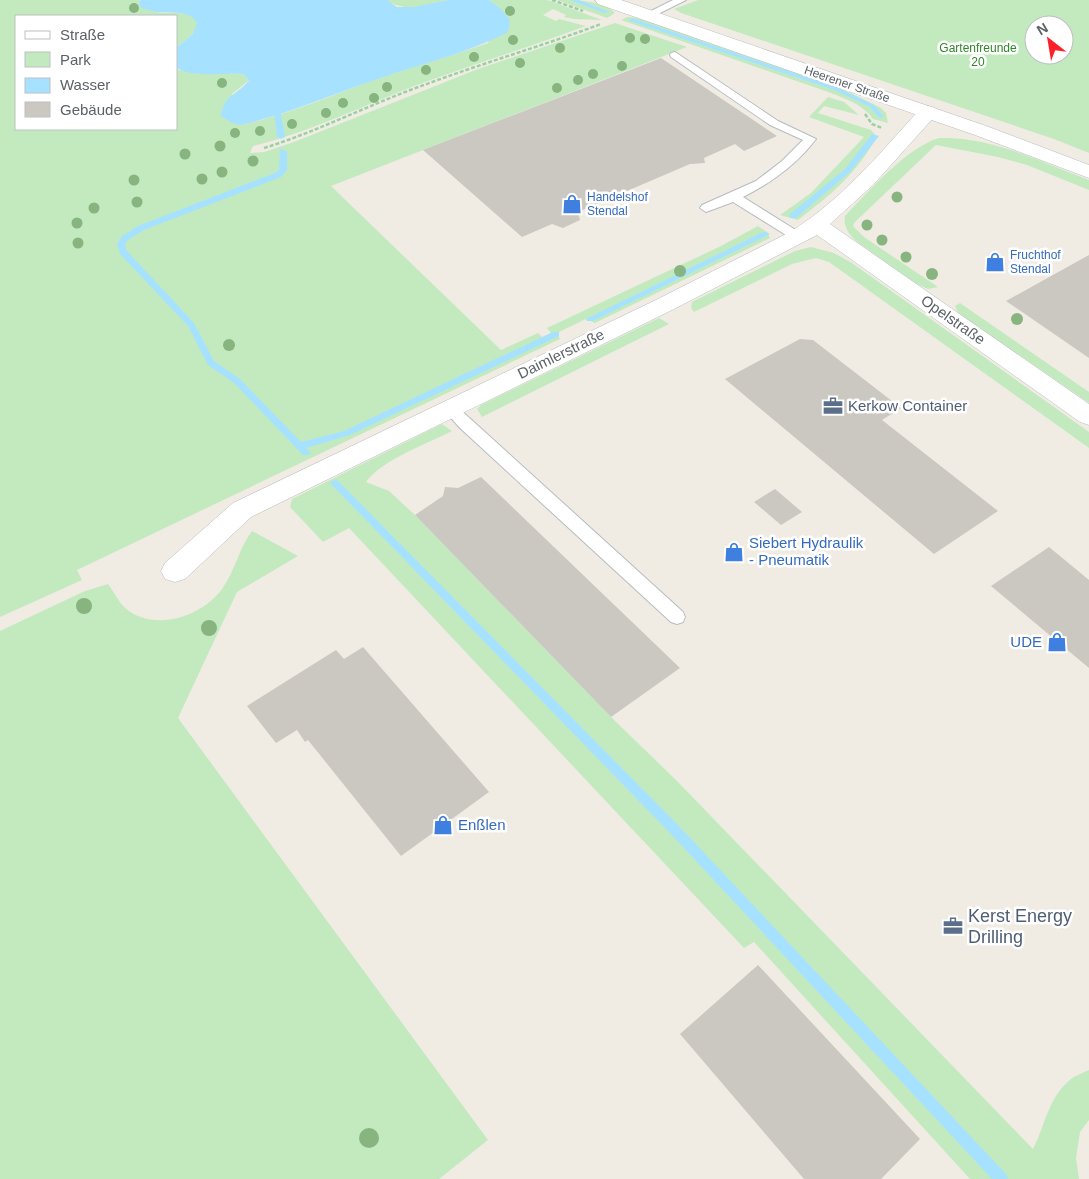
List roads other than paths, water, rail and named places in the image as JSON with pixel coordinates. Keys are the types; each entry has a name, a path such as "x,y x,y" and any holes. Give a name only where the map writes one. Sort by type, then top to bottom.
{"street":[{"name":"Heerener Straße","path":"604,0 928,112 1089,172"},
{"name":"Daimlerstraße","path":"175,570 242,510 666,304 808,231 866,181 928,112"},
{"name":"Opelstraße","path":"808,231 1089,416"}],"lane":[{"path":"648,15 681,0"},
{"path":"675,55 774,124 810,138 786,164 760,184 706,208"},
{"path":"734,197 808,231"},
{"path":"449,408 677,617"}],"water":[{"path":"141,0 389,0 397,7 413,7 449,0 489,0 500,8 510,20 508,32 476,47 292,110 241,125 232,123 221,116 222,109 228,99 249,80 243,74 198,74 189,73 178,68 178,46 193,34 197,23 194,19 184,14 156,12 141,8 138,2"}],"waterway":[{"path":"573,0 606,12"},
{"path":"632,20 836,89 872,106 881,117"},
{"path":"276,103 281,137"},
{"path":"793,216 847,170 875,136"},
{"path":"283,151 283,170 278,175 141,228 125,238 121,244 123,252 191,325 211,363 237,381 306,453"},
{"path":"590,319 766,234"},
{"path":"300,446 347,433 556,334"},
{"path":"335,483 673,828 1001,1179"}],"place":[{"name":"Handelshof Stendal","path":"572,204"},
{"name":"Fruchthof Stendal","path":"995,262"},
{"name":"Kerkow Container","path":"833,406"},
{"name":"Siebert Hydraulik - Pneumatik","path":"734,552"},
{"name":"UDE","path":"1057,642"},
{"name":"Enßlen","path":"443,825"},
{"name":"Kerst Energy Drilling","path":"953,926"}],"park label":[{"name":"Gartenfreunde 20","path":"978,55"}]}
